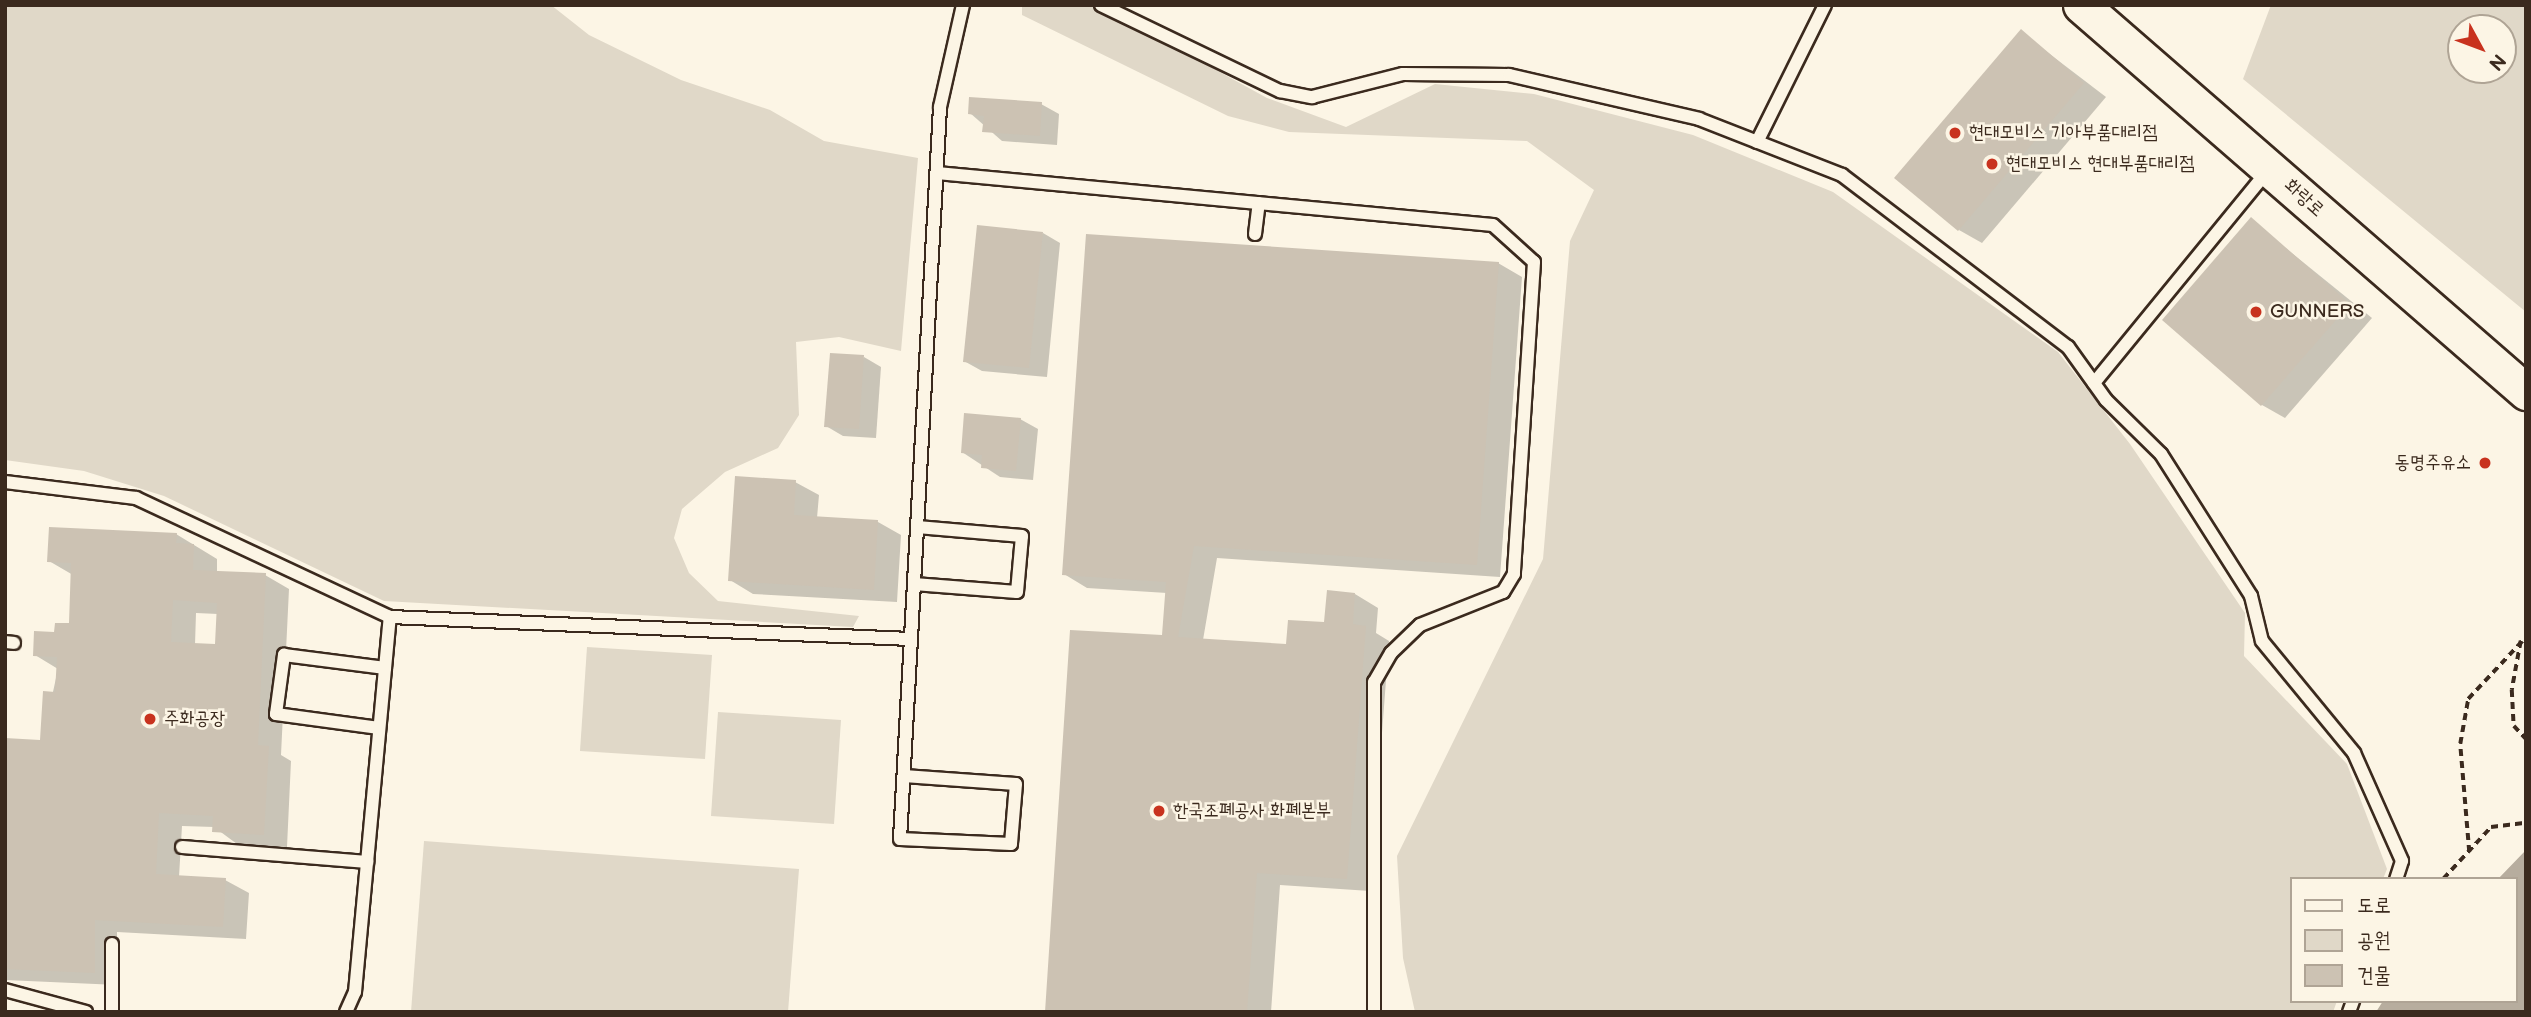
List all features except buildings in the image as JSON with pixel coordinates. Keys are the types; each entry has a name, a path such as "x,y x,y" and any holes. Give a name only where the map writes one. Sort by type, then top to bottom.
{"street":[{"name":"화랑로","path":"2081,5 2526,392"}],"lane":[{"path":"904,776 1016,784 1011,844 900,839 943,77 963,5"},
{"path":"1101,5 1280,91 1312,97 1403,74 1508,75 1699,119 1842,175 2068,347 2094,383 2161,454 2251,596 2262,641 2354,753 2402,861 2397,877"},
{"path":"1757,142 1825,5"},
{"path":"2094,383 2271,168"},
{"path":"937,173 1493,225 1534,262 1537,281 1514,574 1503,592 1420,625 1374,682 1374,1012"},
{"path":"1255,234 1259,203"},
{"path":"5,482 136,498 390,617 912,639"},
{"path":"914,584 1017,592 1022,536 918,527"},
{"path":"346,1012 355,992 390,617"},
{"path":"379,727 276,714 284,655 385,668"},
{"path":"182,847 367,862"},
{"path":"112,944 112,1012"},
{"path":"5,990 86,1012"}],"path":[{"path":"2469,852 2460,744 2468,699 2526,637"},
{"path":"2521,641 2512,690 2514,726 2526,739"},
{"path":"2445,877 2491,827 2526,823"}],"green space":[{"path":"5,5 551,5 589,35 681,80 770,110 824,141 918,158 901,351 839,337 796,342 799,415 778,448 725,472 682,509 674,538 689,573 718,601 859,616 853,627 384,601 164,496 84,471 5,460"},
{"path":"1022,5 1098,5 1267,98 1346,127 1435,84 1534,94 1693,135 1833,192 2058,352 2130,444 2245,613 2244,656 2347,764 2387,869 2384,877 2290,877 2290,1003 2336,1003 2333,1012 1415,1012 1403,958 1397,856 1543,559 1570,241 1594,190 1527,141 1289,132 1228,116 1022,15"},
{"path":"2271,5 2526,5 2526,312 2243,79"},
{"path":"587,647 712,655 705,759 580,751"},
{"path":"718,712 841,720 834,824 711,816"},
{"path":"424,841 799,869 788,1012 411,1012"}],"shaded area":[{"path":"2526,850 2526,1012 2376,1012 2382,1003 2517,1003 2517,877 2500,877"}],"place":[{"name":"현대모비스 기아부품대리점","path":"1955,133"},
{"name":"현대모비스 현대부품대리점","path":"1992,164"},
{"name":"GUNNERS","path":"2256,312"},
{"name":"동명주유소","path":"2485,463"},
{"name":"주화공장","path":"150,719"},
{"name":"한국조폐공사 화폐본부","path":"1159,811"}]}
